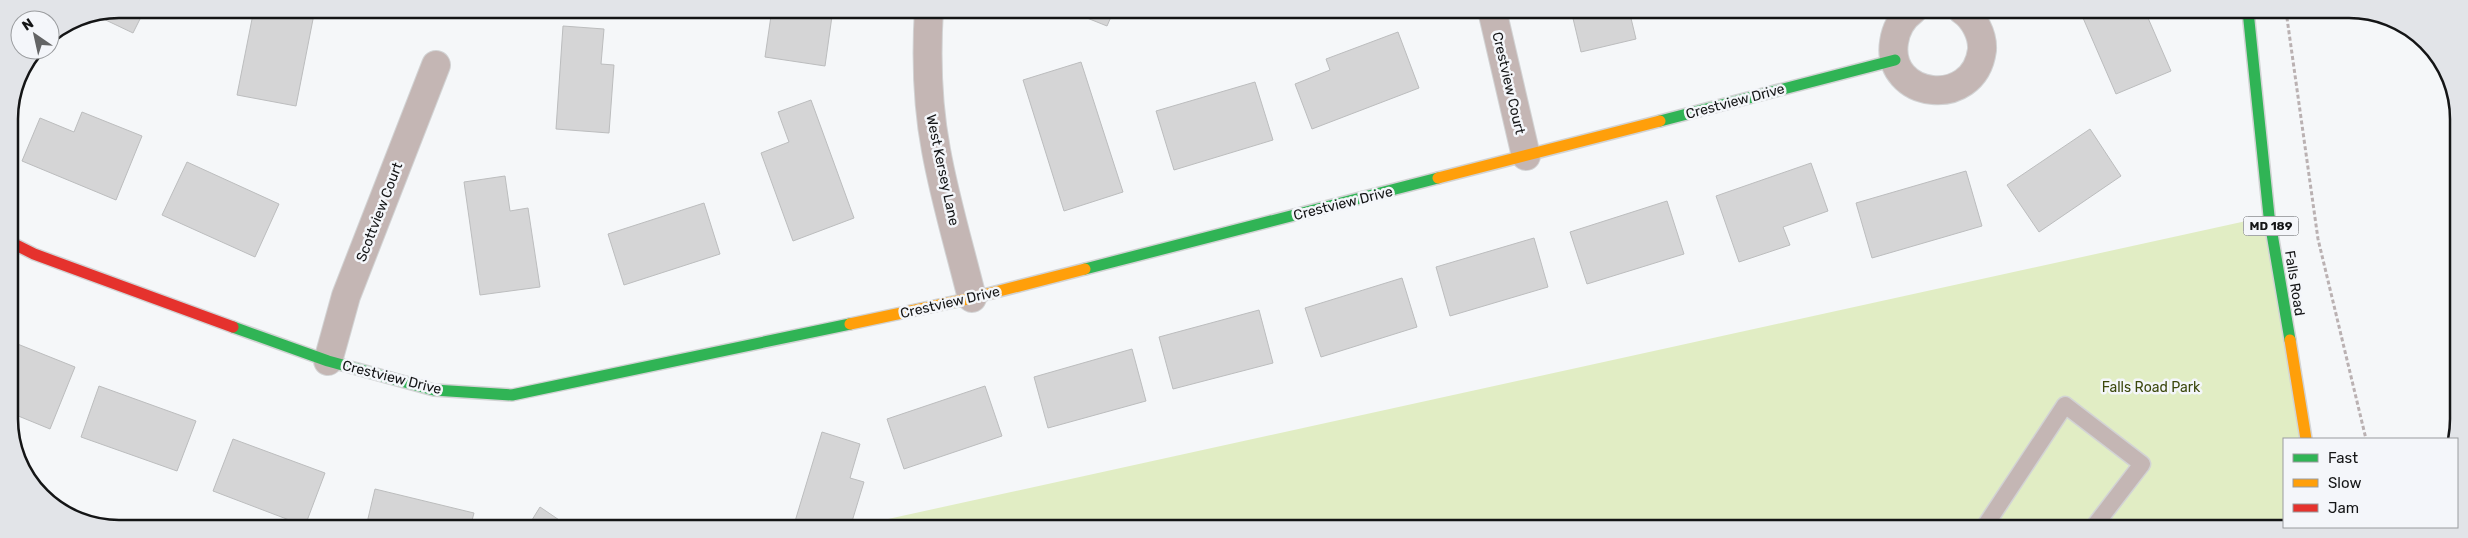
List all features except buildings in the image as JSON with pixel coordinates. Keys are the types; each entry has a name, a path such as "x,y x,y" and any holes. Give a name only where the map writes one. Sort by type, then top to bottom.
{"street":[{"name":"West Kersey Lane","path":"929,18 927,47 929,98 936,151 972,298"},
{"name":"Crestview Court","path":"1494,18 1526,156"},
{"path":"1905,18 1900,23 1895,34 1893,47 1895,60 1900,71 1908,80 1925,89 1943,91 1967,81 1975,71 1982,47 1975,23 1970,18"},
{"name":"Falls Road","path":"2249,18 2270,216 2306,438"},
{"name":"Crestview Drive","path":"18,246 34,254 328,361 434,390 512,395 972,298 1895,60"},
{"name":"Scottview Court","path":"328,361 346,296 436,65"}],"lane":[{"path":"1989,520 2065,406 2142,464 2099,520"}],"path":[{"path":"2287,18 2318,239 2366,438"}],"green space":[{"name":"Falls Road Park","path":"2269,216 2306,438 2283,438 2283,520 883,520"}],"traffic: fast":[{"path":"2249,18 2269,216 2290,340"},
{"path":"1660,121 1895,60"},
{"path":"1085,269 1438,178"},
{"path":"233,327 328,361 434,390 512,395 850,324"}],"traffic: slow":[{"path":"1438,178 1660,121"},
{"path":"850,324 972,298 1085,269"},
{"path":"2290,340 2306,438"}],"traffic: jam":[{"path":"18,246 34,254 233,327"}]}
